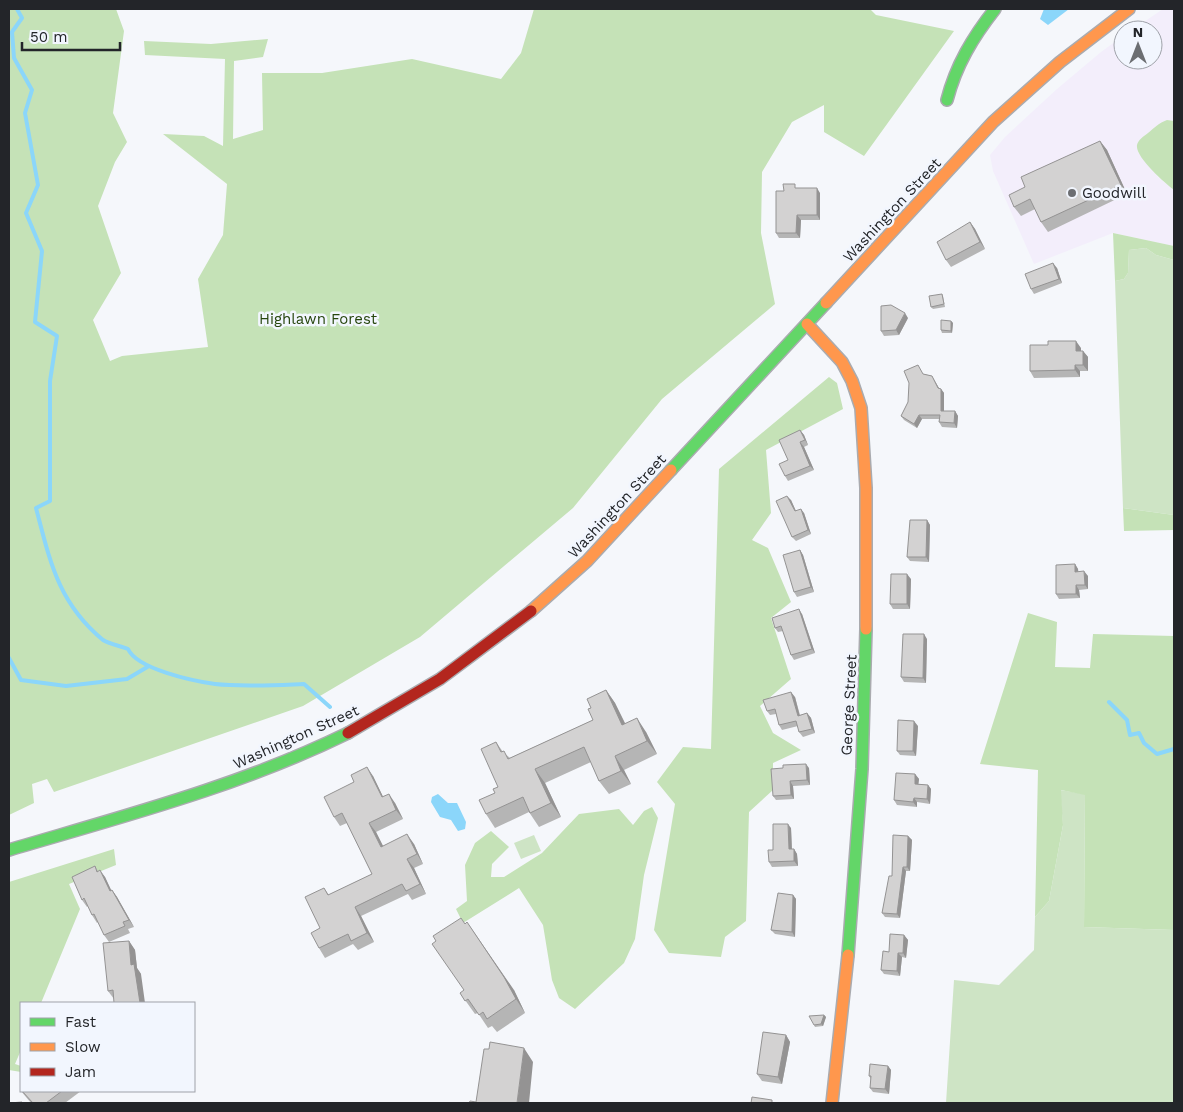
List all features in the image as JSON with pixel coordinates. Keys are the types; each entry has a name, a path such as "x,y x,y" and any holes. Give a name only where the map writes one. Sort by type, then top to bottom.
{"main road":[{"path":"948,100 958,64 975,34 995,9"},
{"name":"Washington Street","path":"9,850 201,792 274,767 359,727 441,679 518,623 587,561 993,122 1060,62 1129,9"},
{"name":"George Street","path":"807,324 838,355 856,390 864,436 866,672 859,803 844,1006 832,1103"}],"shaded area":[{"path":"1163,9 1174,9 1174,121 1167,120 1138,152 1158,177 1174,190 1174,246 1113,233 1034,264 993,171 990,155 1005,137 1057,89 1113,43 1113,70 1163,70 1163,20 1147,20"}],"green space":[{"name":"Highlawn Forest","path":"9,9 116,9 124,31 113,113 127,142 115,162 98,206 121,273 93,320 110,361 122,356 208,347 198,279 223,235 227,184 163,134 204,136 223,146 225,59 145,55 144,41 211,44 268,39 263,57 234,61 233,139 263,130 262,73 322,73 412,59 501,79 521,53 534,9 870,9 876,15 954,31 864,156 824,132 824,105 792,122 762,172 761,233 775,304 662,399 573,508 420,637 303,706 54,792 47,779 32,784 34,803 9,815"},
{"path":"1167,120 1174,121 1174,190 1145,163 1137,145 1143,137"},
{"path":"1113,233 1174,246 1174,260 1156,255 1146,248 1129,250 1128,273 1124,279 1115,281"},
{"path":"1146,248 1156,255 1174,260 1174,515 1123,508 1115,281 1124,279 1128,273 1129,250"},
{"path":"829,377 837,383 843,409 766,450 771,513 752,540 768,548 791,602 771,618 791,679 760,706 773,733 801,750 773,763 773,790 749,812 746,921 725,937 721,957 669,953 654,930 675,804 657,782 683,747 711,749 719,469"},
{"path":"1123,508 1174,515 1174,530 1124,531"},
{"path":"1028,613 1057,622 1055,667 1090,668 1093,634 1174,636 1174,930 1084,927 1085,795 1061,790 1063,825 1049,901 1035,917 1038,770 980,764"},
{"path":"1060,790 1085,794 1084,927 1174,930 1174,1103 946,1103 954,980 999,985 1034,950 1035,917 1049,901 1063,825"},
{"path":"652,807 658,818 644,875 635,939 624,963 575,1009 559,998 552,980 543,925 519,888 463,923 456,909 467,901 465,865 475,843 491,831 509,847 492,864 491,877 504,877 542,853 579,814 619,809 633,825 644,811"},
{"path":"534,835 541,851 521,859 514,843"},
{"path":"114,849 116,865 69,884 80,909 41,1002 20,1002 20,1052 15,1064 20,1066 20,1072 9,1070 9,882"}],"water":[{"path":"1044,9 1069,9 1048,25 1040,19"},
{"path":"438,794 448,803 457,803 466,822 465,829 458,831 451,820 440,817 431,802 432,797"}],"building":[{"path":"1100,141 1121,185 1041,222 1030,199 1014,207 1009,195 1025,187 1021,177"},
{"path":"783,184 795,184 795,188 817,188 817,215 797,215 796,233 776,233 776,191 784,191"},
{"path":"970,222 980,242 946,260 937,242"},
{"path":"1053,263 1059,279 1031,289 1025,274"},
{"path":"942,294 944,304 931,307 929,296"},
{"path":"891,305 905,313 896,330 881,331 881,306"},
{"path":"941,320 951,321 951,331 941,330"},
{"path":"1048,341 1076,341 1076,351 1083,351 1083,365 1075,365 1075,370 1030,371 1030,345 1048,345"},
{"path":"918,365 923,374 932,376 938,388 941,389 941,411 955,411 954,423 939,422 940,415 919,415 914,424 901,416 908,402 909,383 904,371"},
{"path":"800,430 805,440 800,442 810,466 785,476 779,464 788,460 779,440"},
{"path":"787,496 795,511 801,509 808,530 792,537 776,501"},
{"path":"910,520 927,520 926,557 907,557"},
{"path":"800,550 811,587 794,592 783,555"},
{"path":"1075,564 1075,572 1084,571 1085,585 1076,585 1076,594 1056,594 1056,565"},
{"path":"891,574 907,574 907,604 890,604"},
{"path":"799,609 812,649 791,655 781,626 775,628 772,618"},
{"path":"903,634 924,634 923,678 901,677"},
{"path":"606,690 622,725 637,718 647,741 615,756 621,771 599,781 584,747 535,769 551,803 530,813 523,797 486,814 479,800 495,793 493,789 498,787 481,749 496,742 501,752 504,751 508,759 593,720 588,709 591,708 587,699"},
{"path":"791,692 798,716 807,713 812,729 799,732 796,721 779,725 775,709 767,711 763,700"},
{"path":"898,720 914,721 913,751 897,751"},
{"path":"806,764 807,780 790,781 791,795 773,796 771,769 783,768 783,765"},
{"path":"367,767 382,797 389,794 396,810 369,823 381,847 407,834 417,854 407,859 420,884 406,891 402,884 355,907 367,933 351,941 348,934 319,948 311,933 320,928 305,897 324,888 328,895 372,874 342,813 334,817 324,797 354,782 351,775"},
{"path":"896,773 915,774 915,784 928,785 927,799 914,798 913,802 894,800"},
{"path":"773,824 788,824 789,849 794,849 794,861 769,862 768,850 773,850"},
{"path":"893,835 908,836 907,867 903,867 897,914 882,913 889,876 892,876"},
{"path":"95,866 97,872 100,870 110,891 112,890 129,920 123,922 125,926 104,935 84,898 82,900 72,877"},
{"path":"778,893 793,895 792,932 771,930"},
{"path":"461,918 465,924 467,922 504,977 516,999 487,1019 483,1012 479,1015 468,999 465,1001 460,993 464,990 432,944 436,941 433,936"},
{"path":"890,934 904,935 903,953 898,953 897,971 881,970 883,951 889,952"},
{"path":"129,941 131,965 134,964 140,1002 114,1002 113,990 108,991 103,943"},
{"path":"824,1015 821,1024 814,1025 809,1016"},
{"path":"763,1032 786,1035 778,1077 757,1074"},
{"path":"490,1042 524,1048 517,1103 469,1103 470,1101 476,1102 484,1049 489,1049"},
{"path":"870,1064 888,1066 885,1089 870,1088"},
{"path":"23,1092 61,1092 46,1103 33,1103"},
{"path":"752,1097 772,1100 772,1103 751,1103"}],"waterway":[{"path":"17,9 22,18 12,32 14,58 32,90 25,113 38,185 26,213 42,251 35,322 57,336 50,381 50,501 36,508 51,563 58,580 76,611 103,640 128,649 133,656 154,668 180,677 215,684 247,686 304,684 330,707"},
{"path":"9,658 21,680 66,686 127,679 149,666"},
{"path":"1109,702 1127,720 1130,735 1139,733 1144,743 1157,754 1174,749"}],"traffic: fast":[{"path":"947,100 960,63 979,30 995,9"},
{"path":"671,470 826,303"},
{"path":"848,955 862,769 866,629"},
{"path":"9,850 181,799 266,769 348,733"}],"traffic: slow":[{"path":"826,303 993,122 1060,62 1129,9"},
{"path":"807,324 842,362 852,381 861,408 866,488 866,629"},
{"path":"531,611 587,561 671,470"},
{"path":"832,1103 848,955"}],"traffic: jam":[{"path":"348,733 440,679 531,611"}],"place":[{"name":"Goodwill","path":"1072,193"}]}
